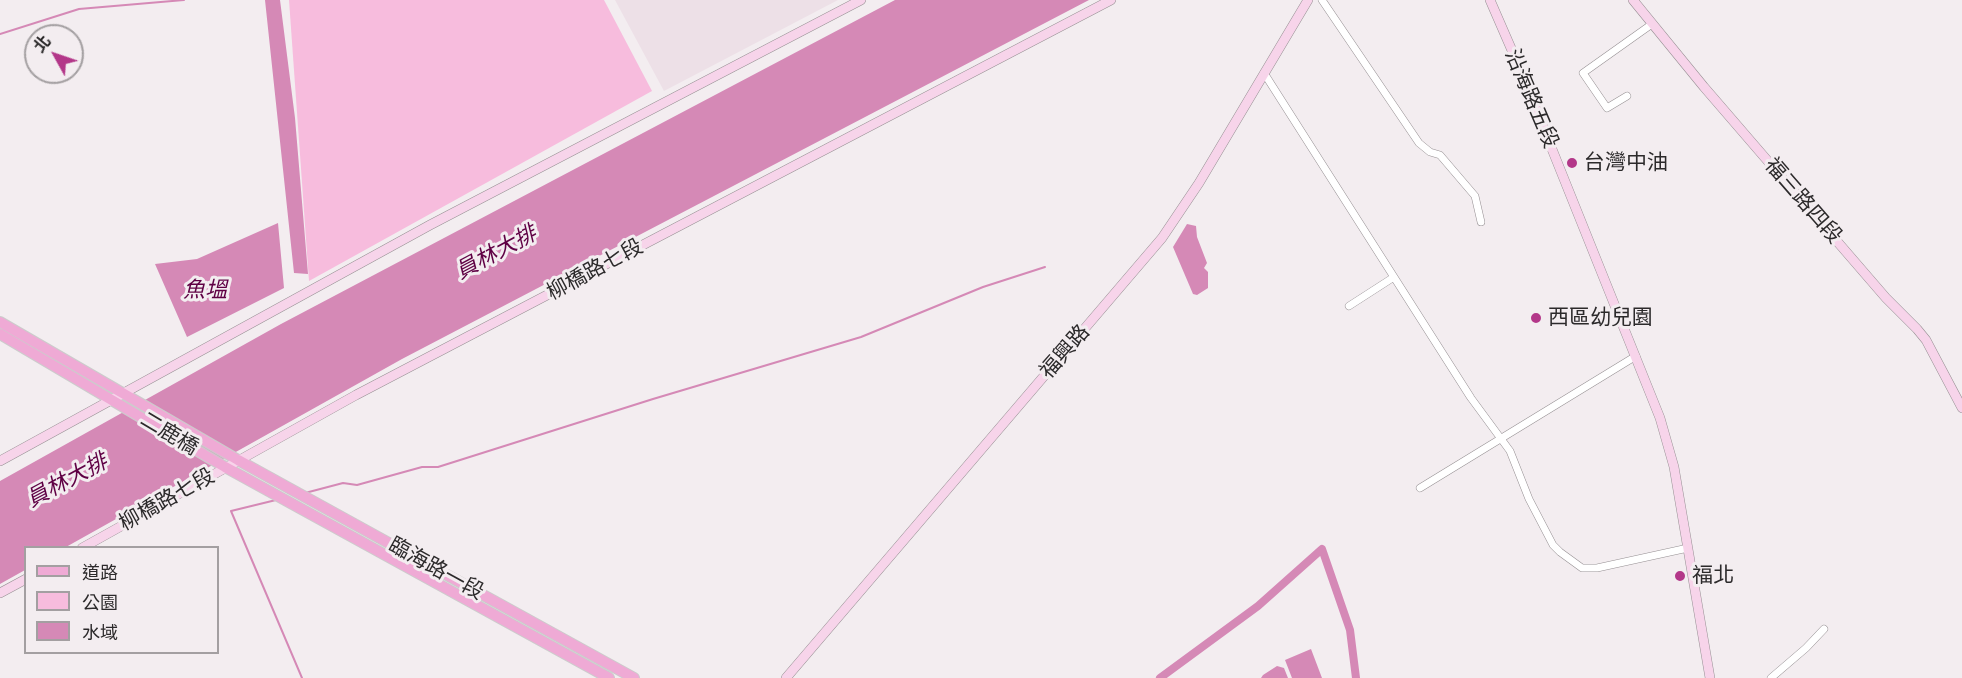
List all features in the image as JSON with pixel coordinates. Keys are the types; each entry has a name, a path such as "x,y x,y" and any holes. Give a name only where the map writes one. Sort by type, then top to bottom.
{"main road":[{"path":"0,461 430,225 861,0"},
{"name":"柳橋路七段","path":"85,546 235,458 1111,0"},
{"name":"福興路","path":"786,678 1162,238 1199,183 1308,0"},
{"name":"沿海路五段","path":"1490,0 1660,418 1674,467 1710,678"},
{"name":"福三路四段","path":"1633,0 1886,298 1926,340 1962,408"},
{"name":"二鹿橋","path":"0,322 235,458"},
{"name":"二鹿橋","path":"0,334 222,465"},
{"name":"臨海路一段","path":"235,458 634,678"},
{"name":"臨海路一段","path":"222,465 609,678"},
{"path":"0,593 24,580"}],"street":[{"path":"1322,0 1419,143 1430,152 1440,155 1475,195 1480,222"},
{"path":"1627,96 1607,108 1583,73 1652,24"},
{"path":"1264,73 1471,398 1510,451 1529,499 1553,545 1582,568 1597,568 1688,548"},
{"path":"1349,306 1394,278"},
{"path":"1420,489 1636,356"},
{"path":"1771,678 1824,629"}],"shaded area":[{"path":"615,0 838,0 664,91"}],"green space":[{"path":"289,0 604,0 652,91 309,281"}],"water":[{"path":"265,0 280,0 295,118 308,274 294,273"},
{"name":"員林大排","path":"895,0 1089,0 402,359 68,546 24,546 24,571 0,584 0,481 281,324"},
{"name":"魚塭","path":"278,223 284,288 187,337 155,264 197,259"},
{"path":"1187,224 1196,226 1197,237 1207,263 1204,268 1208,272 1208,288 1197,295 1193,294 1173,247"},
{"path":"1311,649 1322,678 1292,678 1285,660"},
{"path":"1277,666 1284,668 1288,678 1261,678 1263,675"}],"waterway":[{"path":"0,34 79,9 184,0"},
{"path":"305,493 343,483 357,485 422,467 438,467 653,399 861,337 983,287 1045,267"},
{"path":"276,500 231,511 302,678"},
{"path":"1160,678 1258,606 1322,549 1350,630 1356,678"}],"place":[{"name":"台灣中油","path":"1572,163"},
{"name":"西區幼兒園","path":"1536,318"},
{"name":"福北","path":"1680,576"}]}
